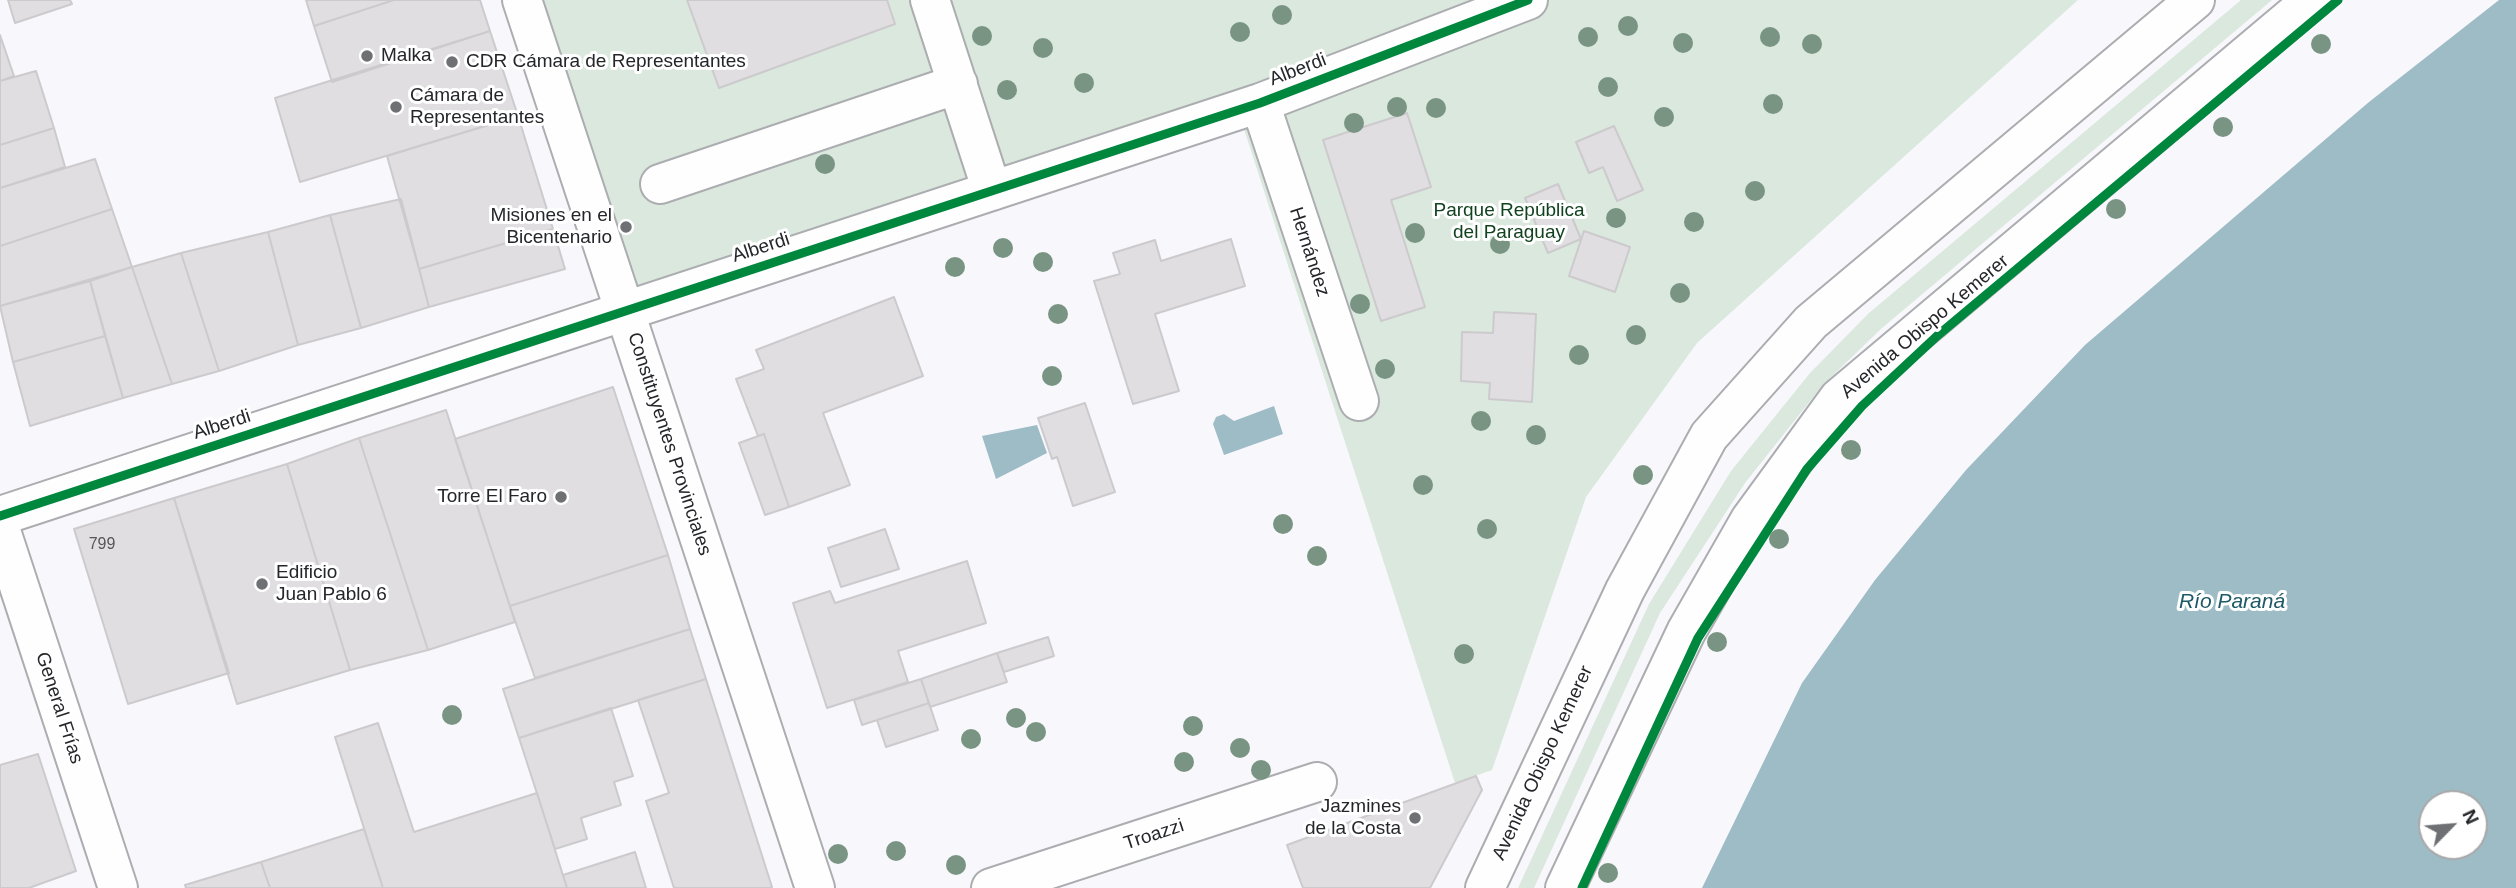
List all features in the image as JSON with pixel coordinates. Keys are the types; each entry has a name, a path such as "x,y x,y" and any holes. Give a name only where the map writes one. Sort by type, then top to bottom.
{"street":[{"name":"Constituyentes Provinciales","path":"522,0 815,888"},
{"path":"930,0 992,191"},
{"name":"Alberdi","path":"0,516 1260,103 1528,0"},
{"name":"Avenida Obispo Kemerer","path":"1485,888 1625,590 1709,436 1811,322 2195,0"},
{"name":"Avenida Obispo Kemerer","path":"1565,888 1686,632 1750,520 1839,398 2312,0"},
{"path":"660,184 958,84"},
{"name":"Hernández","path":"1260,103 1359,401"},
{"name":"General Frías","path":"0,528 118,888"},
{"name":"Troazzi","path":"991,888 1317,782"}],"green space":[{"name":"Parque República del Paraguay","path":"524,0 2078,0 1697,343 1586,497 1492,770 1455,783 1243,126 625,303"},
{"path":"2241,0 2272,0 1882,328 1822,386 1745,483 1660,613 1534,888 1518,888 1649,604 1731,471 1810,373 1869,313"}],"water":[{"name":"Río Paraná","path":"2499,0 2516,0 2516,888 1702,888 1802,683 1875,580 1966,470 2085,345 2369,102"},
{"path":"1274,406 1283,434 1224,455 1213,424 1216,417 1224,414 1234,421"},
{"path":"1037,425 1047,453 996,479 982,436"}],"building":[{"path":"8,0 70,0 72,4 15,23"},
{"path":"306,0 394,0 314,26"},
{"name":"Malka","path":"394,0 480,0 490,31 332,82 314,26"},
{"path":"687,0 887,0 895,24 719,88"},
{"name":"Cámara de Representantes","path":"490,31 518,116 300,182 275,98"},
{"path":"0,35 14,76 0,81"},
{"path":"36,71 54,128 0,145 0,81"},
{"path":"1407,113 1431,187 1391,200 1425,307 1381,321 1323,140"},
{"path":"518,116 553,229 419,269 387,156"},
{"path":"1614,126 1643,190 1617,201 1603,167 1589,173 1576,142"},
{"path":"54,128 65,167 0,188 0,145"},
{"path":"95,159 112,209 0,246 0,188"},
{"path":"1558,184 1581,239 1548,253 1525,198"},
{"path":"401,199 429,307 361,328 330,215"},
{"path":"112,209 132,267 0,306 0,246"},
{"path":"330,215 361,328 298,345 268,232"},
{"path":"553,229 565,269 429,307 419,269"},
{"path":"1584,231 1630,247 1615,292 1569,276"},
{"path":"268,232 298,345 219,371 181,253"},
{"path":"1231,239 1245,286 1155,314 1179,391 1133,404 1094,281 1120,274 1113,253 1155,240 1161,261"},
{"path":"181,253 219,371 172,384 132,267"},
{"path":"132,267 172,384 123,398 90,281"},
{"path":"90,281 105,336 13,362 0,306"},
{"path":"894,297 923,376 823,413 850,485 789,507 764,434 758,436 736,379 764,369 756,350"},
{"path":"1494,312 1536,314 1532,402 1489,399 1490,383 1461,381 1462,332 1493,333"},
{"path":"105,336 123,398 30,426 13,362"},
{"name":"Torre El Faro","path":"613,387 668,555 510,606 455,439"},
{"path":"1085,403 1115,492 1073,506 1057,457 1052,459 1038,418"},
{"path":"446,410 515,622 428,650 359,438"},
{"path":"764,434 789,507 765,515 739,443"},
{"path":"359,438 428,650 350,670 287,464"},
{"name":"Edificio Juan Pablo 6","path":"287,464 350,670 237,704 174,498"},
{"path":"174,498 229,673 128,704 74,529"},
{"path":"885,529 899,569 841,587 828,548"},
{"path":"668,555 690,629 535,678 510,606"},
{"path":"967,561 986,623 898,651 908,682 827,708 793,603 830,591 835,603"},
{"path":"690,629 706,679 519,738 503,689"},
{"path":"1048,637 1054,656 1004,672 997,653"},
{"path":"997,653 1007,682 930,707 921,679"},
{"path":"706,679 772,887 770,888 674,888 646,801 669,793 638,700"},
{"path":"921,679 929,703 862,725 854,700"},
{"path":"929,703 938,730 886,747 877,720"},
{"path":"611,708 633,776 614,782 621,805 581,818 587,839 555,849 519,738"},
{"path":"378,723 414,832 537,793 567,888 383,888 335,737"},
{"path":"38,754 76,871 29,888 0,888 0,765"},
{"name":"Jazmines de la Costa","path":"1476,776 1482,790 1430,888 1303,888 1287,845"},
{"path":"364,829 383,888 270,888 261,862"},
{"path":"635,852 646,888 567,888 563,875"},
{"path":"261,862 270,888 186,888 185,885"}],"cycle path":[{"path":"0,516 1260,103 1528,0"},
{"path":"1582,888 1698,638 1807,469 1862,406 1937,336 2338,0"}],"place":[{"name":"Malka","path":"367,56"},
{"name":"CDR Cámara de Representantes","path":"452,62"},
{"name":"Cámara de Representantes","path":"396,107"},
{"name":"Misiones en el Bicentenario","path":"626,227"},
{"name":"Torre El Faro","path":"561,497"},
{"name":"Edificio Juan Pablo 6","path":"262,584"},
{"name":"Jazmines de la Costa","path":"1415,818"}]}
